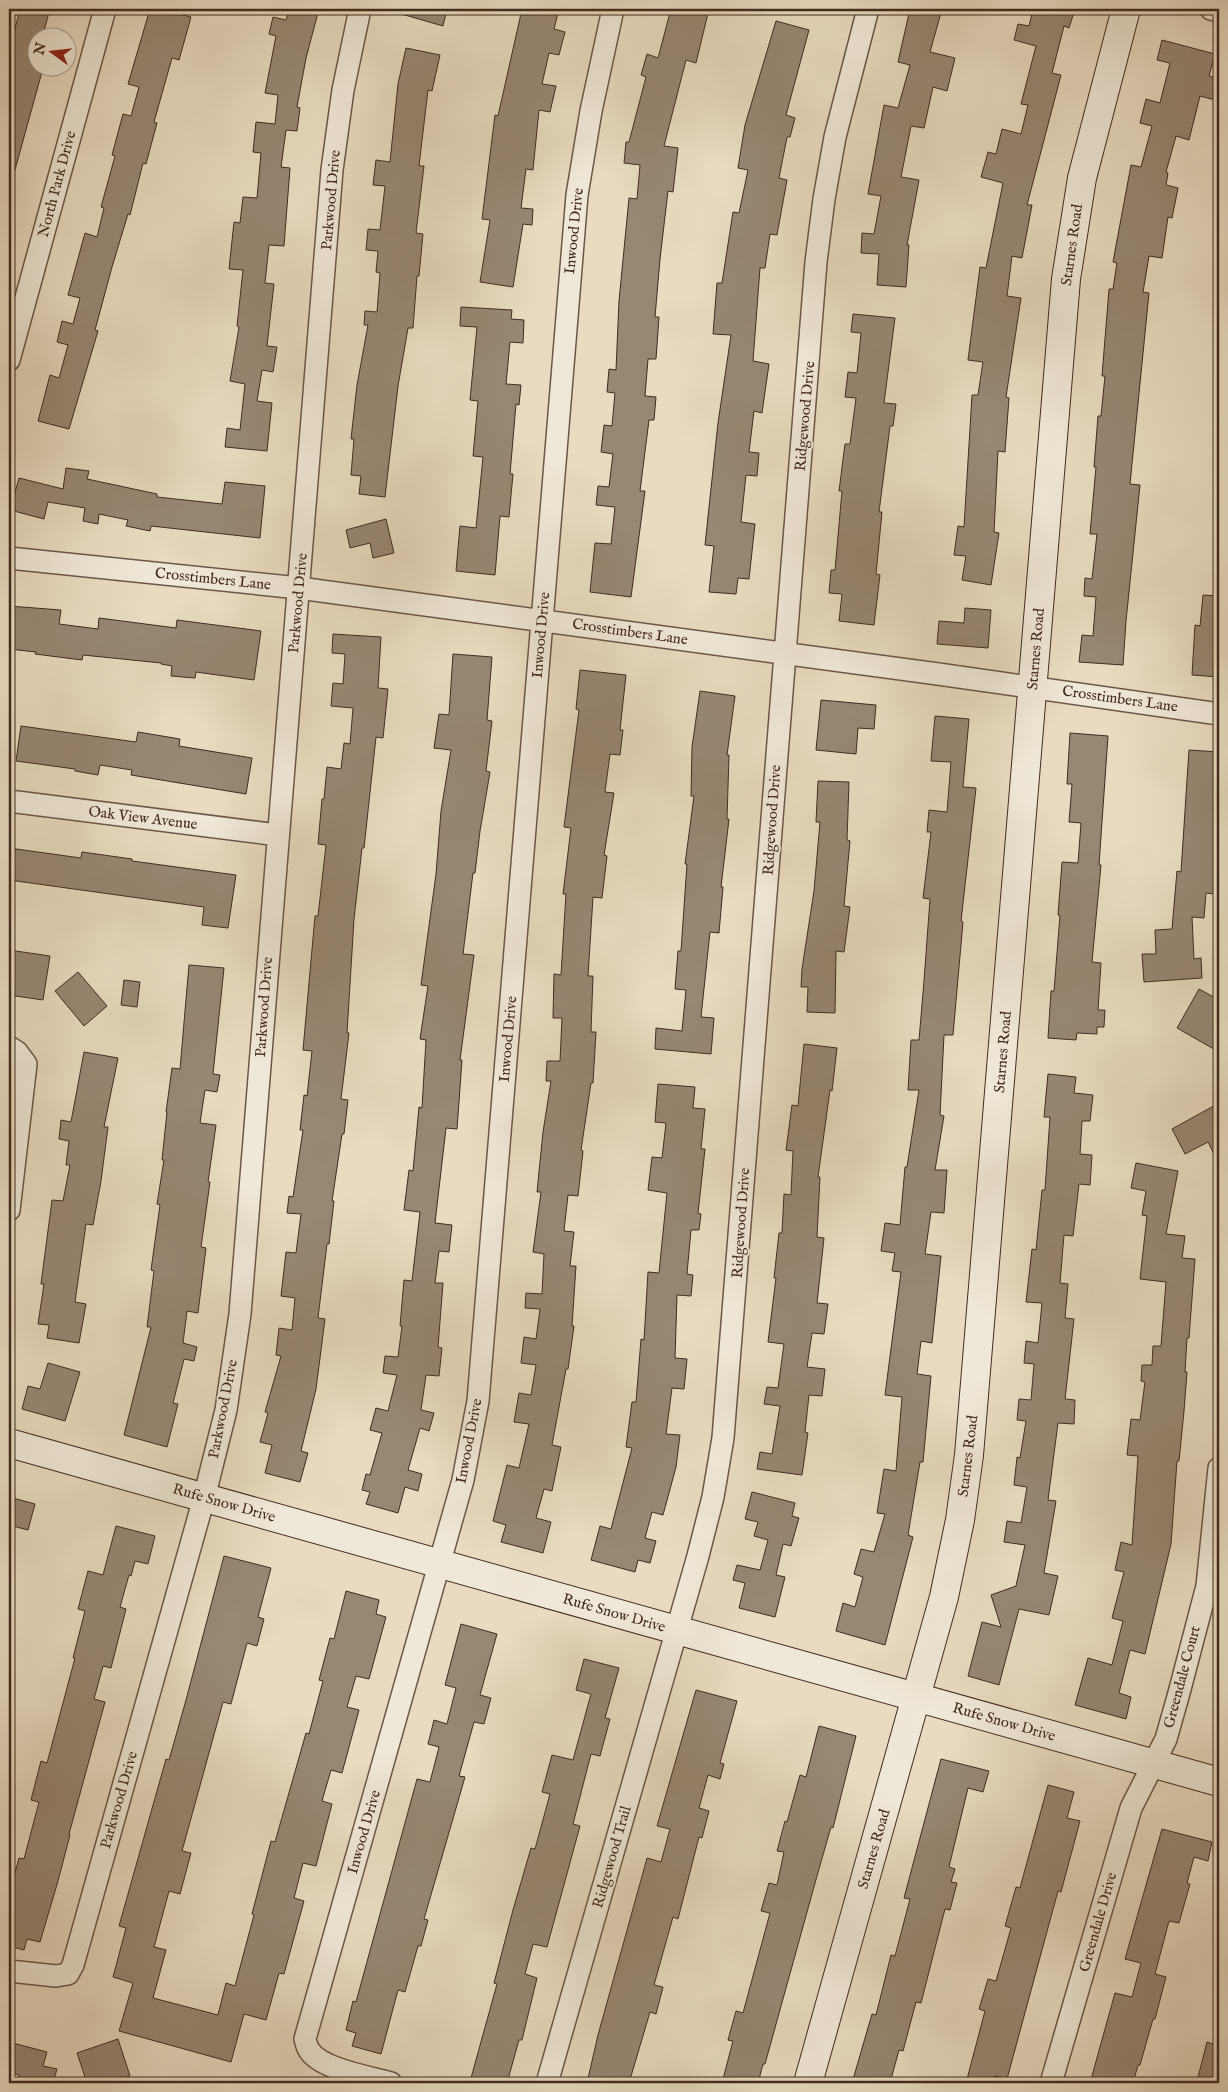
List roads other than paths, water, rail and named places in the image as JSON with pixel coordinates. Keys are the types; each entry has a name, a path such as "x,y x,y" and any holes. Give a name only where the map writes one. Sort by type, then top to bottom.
{"main road":[{"name":"Starnes Road","path":"808,2083 944,1597 960,1520 969,1455 1066,279 1082,178 1126,9"},
{"name":"Rufe Snow Drive","path":"9,1443 1219,1782"}],"street":[{"name":"North Park Drive","path":"9,360 105,9"},
{"name":"Parkwood Drive","path":"9,1971 56,1976 68,1974 73,1965 204,1498 226,1410 240,1314 332,170 343,90 360,9"},
{"name":"Inwood Drive","path":"391,2083 329,2066 308,2050 305,2039 462,1480 478,1402 577,195 591,111 613,9"},
{"name":"Ridgewood Drive","path":"677,1630 713,1497 723,1438 816,262 824,199 835,137 868,9"},
{"path":"1211,9 1219,11"},
{"name":"Crosstimbers Lane","path":"9,558 299,588 1033,687 1219,714"},
{"name":"Oak View Avenue","path":"9,801 278,835"},
{"path":"9,1047 17,1052 26,1064 9,1210"},
{"name":"Greendale Court","path":"1154,1764 1166,1739 1207,1586 1219,1468"},
{"name":"Ridgewood Trail","path":"547,2083 677,1630"},
{"name":"Greendale Drive","path":"1051,2083 1130,1808 1154,1764"}]}
